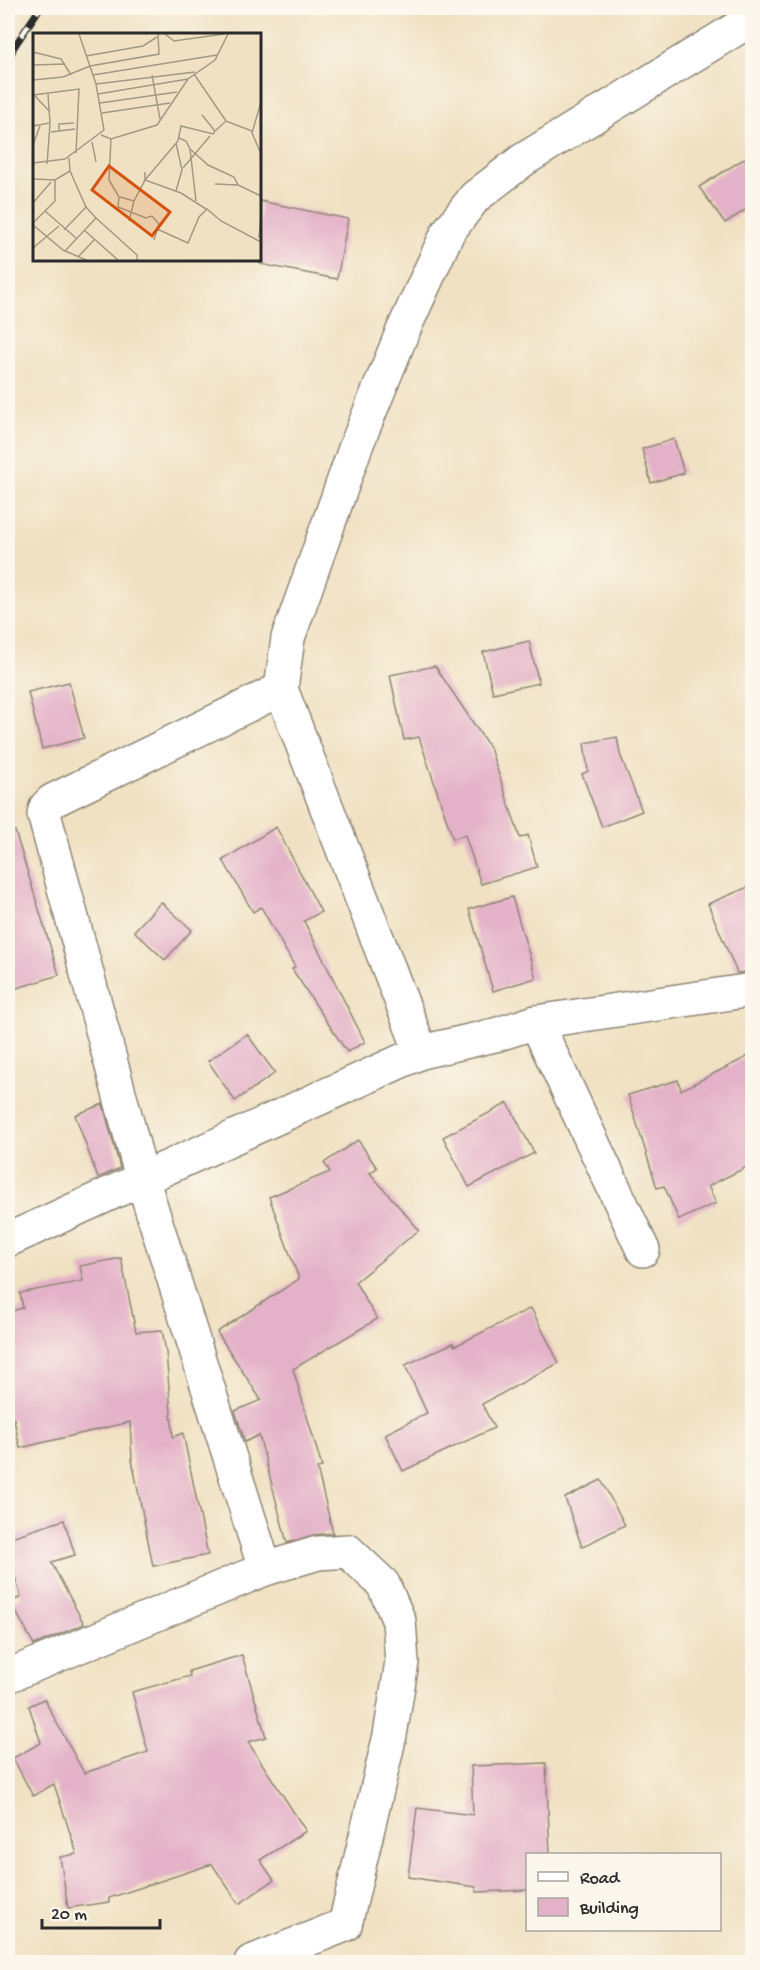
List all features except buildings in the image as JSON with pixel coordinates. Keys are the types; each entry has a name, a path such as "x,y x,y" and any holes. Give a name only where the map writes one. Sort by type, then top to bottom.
{"street":[{"path":"421,1052 281,689 288,638 356,446 402,333 447,232 475,196 523,160 753,19"},
{"path":"266,1569 142,1178 44,814 46,807 52,801 281,689"},
{"path":"8,1240 421,1052 495,1035 536,1022 753,990"},
{"path":"536,1022 643,1250"},
{"path":"8,1676 266,1569 318,1553 348,1551 383,1584 399,1621 402,1662 390,1735 345,1925 251,1962"}],"railway":[{"path":"8,61 14,47 40,8"}]}
